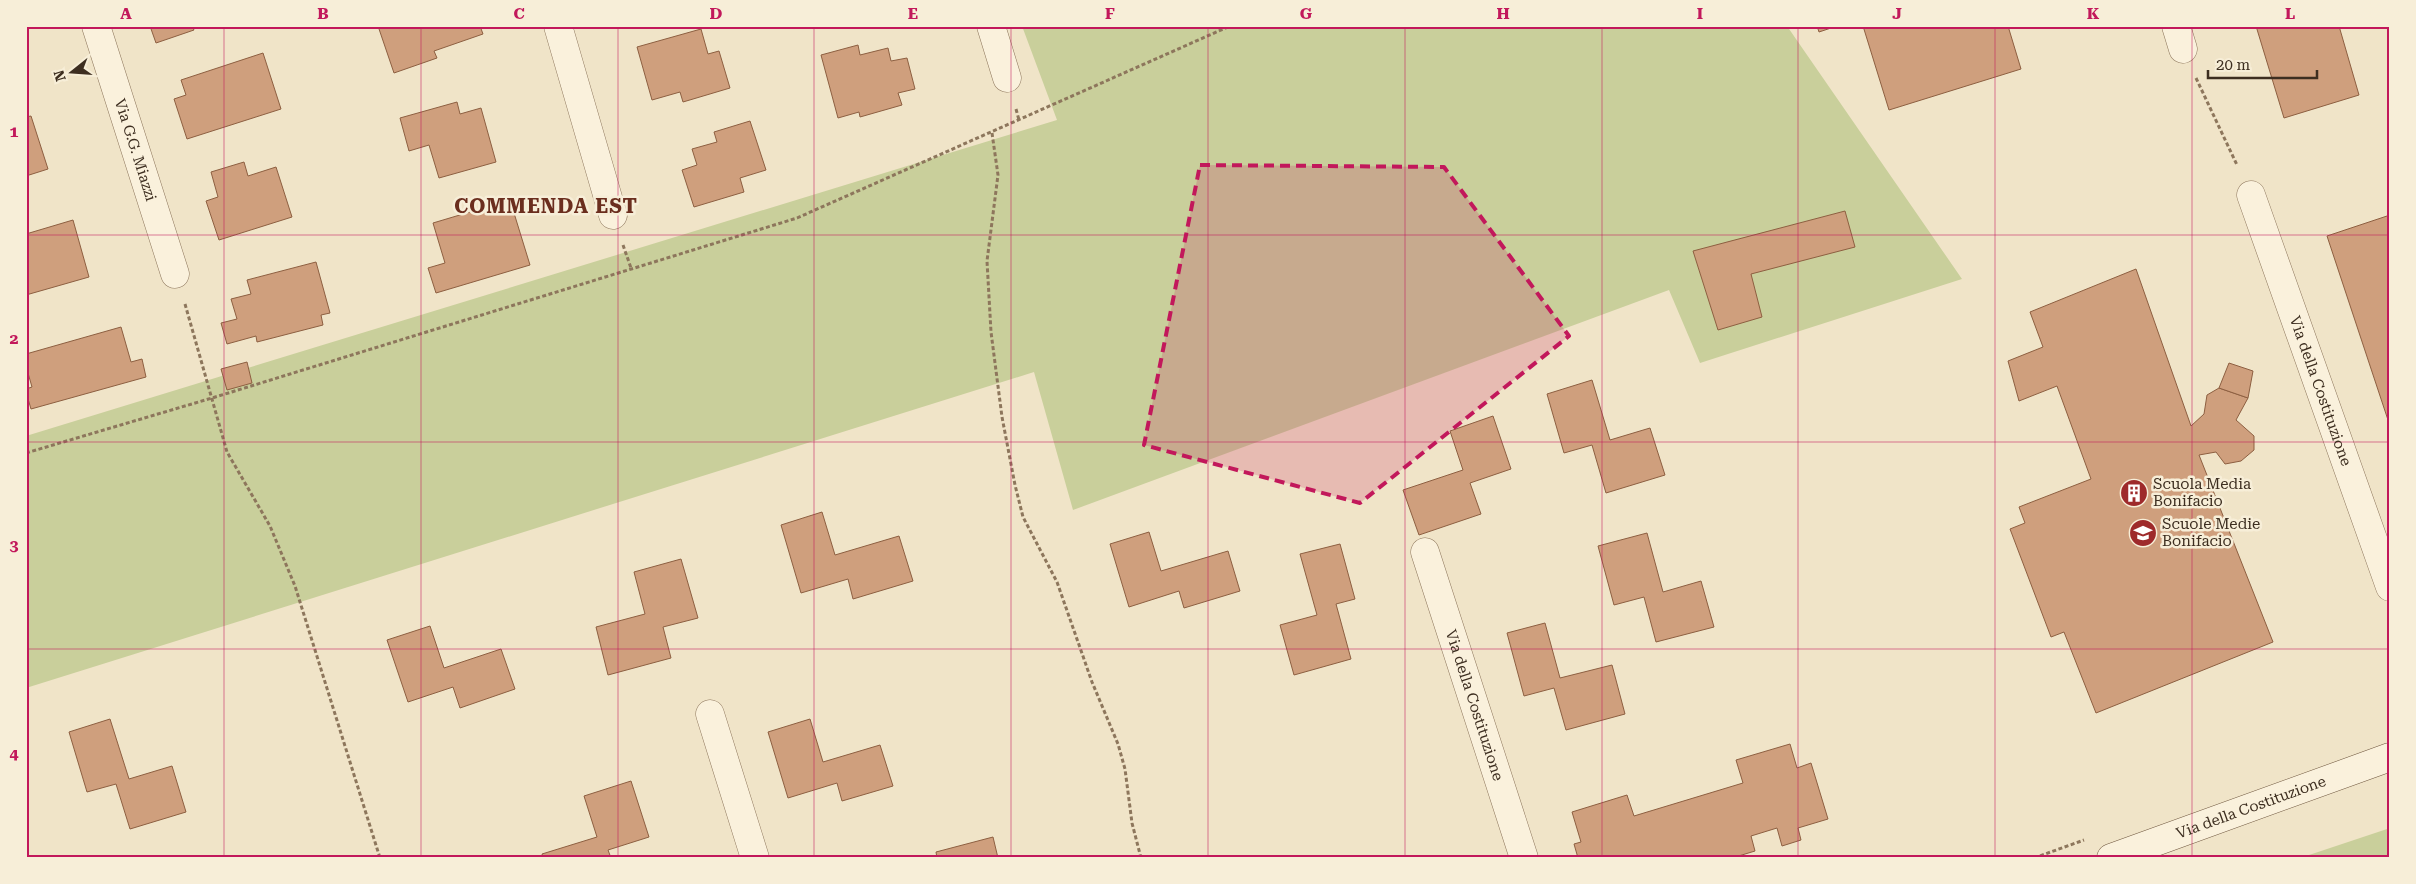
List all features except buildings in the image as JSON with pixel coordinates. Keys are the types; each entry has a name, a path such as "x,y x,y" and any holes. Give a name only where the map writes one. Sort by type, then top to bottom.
{"street":[{"name":"Via G.G. Miazzi","path":"96,26 175,274"},
{"path":"558,26 613,215"},
{"path":"991,26 1007,78"},
{"name":"Via della Costituzione","path":"2251,195 2390,587"},
{"name":"Via della Costituzione","path":"1425,552 1524,858"},
{"path":"710,714 756,858"},
{"name":"Via della Costituzione","path":"2111,858 2390,757"}],"path":[{"path":"26,453 212,398 797,218 1230,26"},
{"path":"2180,38 2251,195"},
{"path":"992,133 998,174 987,261 991,332 1002,417 1024,517 1057,582 1092,682 1118,744 1125,769 1132,823 1141,858"},
{"path":"175,274 193,327 227,452 270,526 296,586 380,858"}],"highlighted area":[{"path":"1200,165 1444,167 1569,336 1360,503 1144,445"}],"green space":[{"path":"1022,26 1787,26 1962,279 1700,363 1669,290 1073,510 1034,372 26,688 26,436 1057,120"},
{"path":"2390,828 2390,858 2300,858"}],"place":[{"name":"Scuola Media Bonifacio","path":"2134,493"},
{"name":"Scuole Medie Bonifacio","path":"2143,533"}],"district":[{"name":"COMMENDA EST","path":"546,206"}]}
